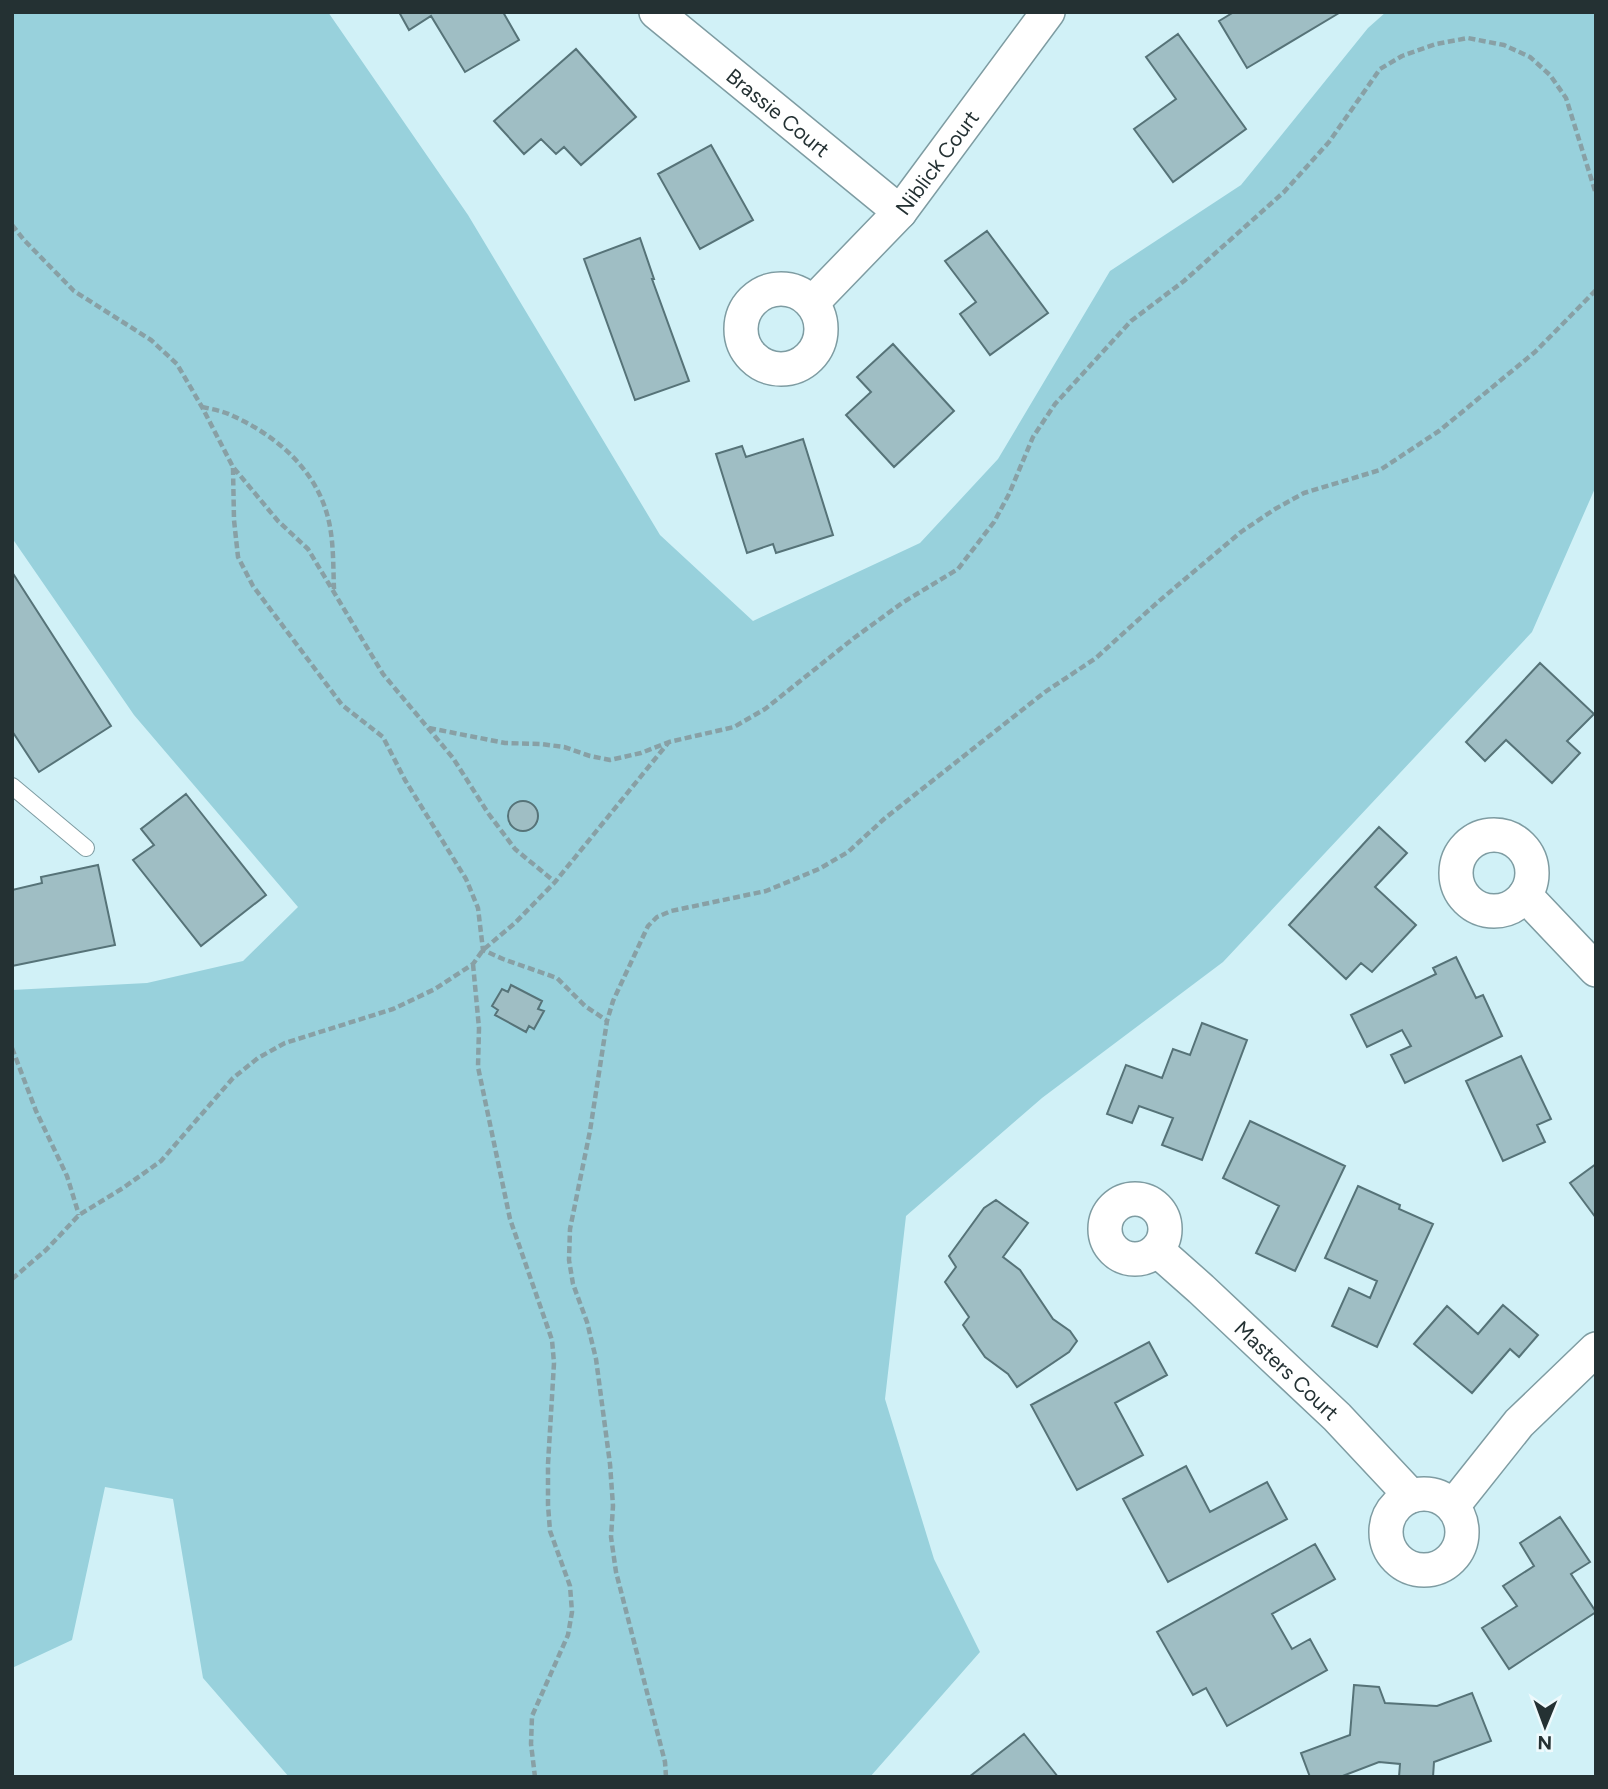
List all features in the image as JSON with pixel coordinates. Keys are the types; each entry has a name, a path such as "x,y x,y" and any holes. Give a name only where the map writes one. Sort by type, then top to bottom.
{"street":[{"name":"Brassie Court","path":"656,12 900,212"},
{"name":"Niblick Court","path":"813,302 900,212 1048,12"},
{"path":"1525,895 1596,970"},
{"name":"Masters Court","path":"1157,1250 1337,1417 1410,1496"},
{"path":"1452,1506 1519,1423 1596,1349"},
{"path":"1426,1493 1440,1497 1452,1506 1461,1519 1463,1534 1459,1548 1450,1561 1437,1568 1422,1571 1408,1567 1395,1558 1387,1545 1385,1530 1389,1516 1398,1503 1410,1496 1426,1493"}],"lane":[{"path":"12,786 86,848"}],"path":[{"path":"429,729 505,743 564,747 610,760 734,727 765,709 902,603 958,569 994,522 1033,437 1063,394 1130,321 1184,281 1284,192 1329,142 1380,69 1402,56 1436,44 1468,38 1504,45 1530,57 1550,75 1566,98 1596,194"},
{"path":"12,225 74,291 151,340 177,364 233,467 278,521 308,549 383,674 453,758 515,849 555,882"},
{"path":"666,1777 665,1762 616,1572 611,1537 613,1506 610,1464 596,1359 587,1322 573,1284 569,1259 570,1229 590,1131 607,1021 613,1001 648,926 657,917 671,911 766,891 820,869 848,852 884,819 1045,692 1096,658 1158,601 1241,533 1304,493 1380,470 1439,431 1535,352 1596,290"},
{"path":"202,407 232,415 263,433 291,454 314,482 327,514 334,590"},
{"path":"233,467 238,557 253,586 342,705 383,737 405,780 466,879 478,908 483,950"},
{"path":"12,1279 46,1250 79,1214 124,1188 161,1161 233,1078 258,1058 285,1043 393,1009 435,989 473,964 483,950 515,923 555,882 669,743"},
{"path":"483,950 503,960 557,978 585,1006 607,1021"},
{"path":"473,964 479,1028 478,1068 510,1219 552,1340 554,1363 548,1505 550,1531 570,1586 572,1612 568,1635 532,1716 531,1744 535,1777"},
{"path":"12,1048 36,1111 67,1176 79,1214"}],"shaded area":[{"path":"12,12 328,12 468,215 660,535 753,621 920,543 998,459 1110,271 1241,185 1368,28 1386,12 1596,12 1596,486 1532,632 1223,962 1042,1098 906,1216 885,1399 934,1559 980,1652 870,1777 289,1777 203,1678 173,1499 105,1487 72,1640 12,1668 12,990 147,983 243,961 298,907 134,715 12,538"}],"building":[{"path":"399,12 503,12 519,40 465,72 431,16 409,30"},
{"path":"1234,12 1339,13 1247,68 1219,21"},
{"path":"1178,34 1246,129 1173,182 1134,129 1176,99 1146,57"},
{"path":"576,49 636,117 581,165 564,147 556,154 541,139 524,154 494,121"},
{"path":"711,145 753,220 700,249 658,174"},
{"path":"987,231 1048,313 990,355 960,314 976,302 945,261"},
{"path":"640,238 689,381 635,400 584,259"},
{"path":"893,344 954,411 894,467 846,415 871,392 857,377"},
{"path":"803,439 833,535 776,553 773,544 747,553 716,454 742,446 746,457"},
{"path":"12,572 111,726 39,772 12,731"},
{"path":"1540,663 1594,714 1567,741 1580,753 1552,783 1506,740 1485,761 1466,742"},
{"path":"186,794 266,895 201,946 133,860 154,845 141,829"},
{"path":"523,801 534,805 538,816 534,827 523,831 512,827 508,816 512,805"},
{"path":"1379,827 1407,853 1375,887 1416,925 1372,972 1361,963 1346,979 1289,925"},
{"path":"98,865 115,945 12,966 12,890 42,883 41,877"},
{"path":"1456,957 1476,998 1483,995 1502,1036 1405,1083 1391,1055 1411,1046 1402,1030 1367,1047 1351,1015 1436,974 1433,968"},
{"path":"511,985 542,1001 538,1009 544,1011 534,1029 529,1026 526,1032 495,1015 498,1010 492,1006 502,989 508,992"},
{"path":"1202,1023 1247,1040 1202,1160 1162,1145 1173,1118 1139,1106 1132,1123 1107,1114 1126,1065 1162,1078 1173,1049 1190,1055"},
{"path":"1521,1056 1551,1119 1537,1125 1545,1142 1503,1161 1466,1081"},
{"path":"1250,1121 1345,1166 1295,1271 1256,1253 1279,1206 1223,1178"},
{"path":"1596,1164 1596,1218 1570,1183"},
{"path":"1358,1186 1433,1224 1377,1347 1332,1326 1349,1288 1370,1298 1377,1281 1325,1258"},
{"path":"996,1200 1028,1223 1003,1257 1020,1270 1053,1319 1070,1331 1077,1341 1069,1352 1017,1387 1008,1374 985,1357 963,1325 969,1317 945,1282 956,1267 949,1256 984,1208"},
{"path":"1503,1305 1538,1335 1519,1357 1510,1349 1472,1393 1414,1344 1447,1306 1478,1334"},
{"path":"1149,1342 1167,1375 1115,1403 1143,1455 1077,1490 1031,1405"},
{"path":"1186,1466 1210,1512 1267,1482 1287,1519 1168,1582 1123,1499"},
{"path":"1560,1517 1590,1562 1571,1574 1596,1612 1509,1669 1482,1628 1517,1606 1503,1586 1534,1566 1520,1543"},
{"path":"1315,1544 1335,1579 1272,1614 1292,1649 1310,1639 1327,1670 1227,1726 1206,1688 1193,1695 1157,1632"},
{"path":"1354,1685 1379,1687 1385,1703 1437,1706 1472,1693 1491,1741 1434,1762 1433,1777 1399,1777 1400,1764 1379,1762 1340,1777 1310,1777 1301,1753 1350,1735"},
{"path":"1024,1734 1058,1777 969,1777"}]}
